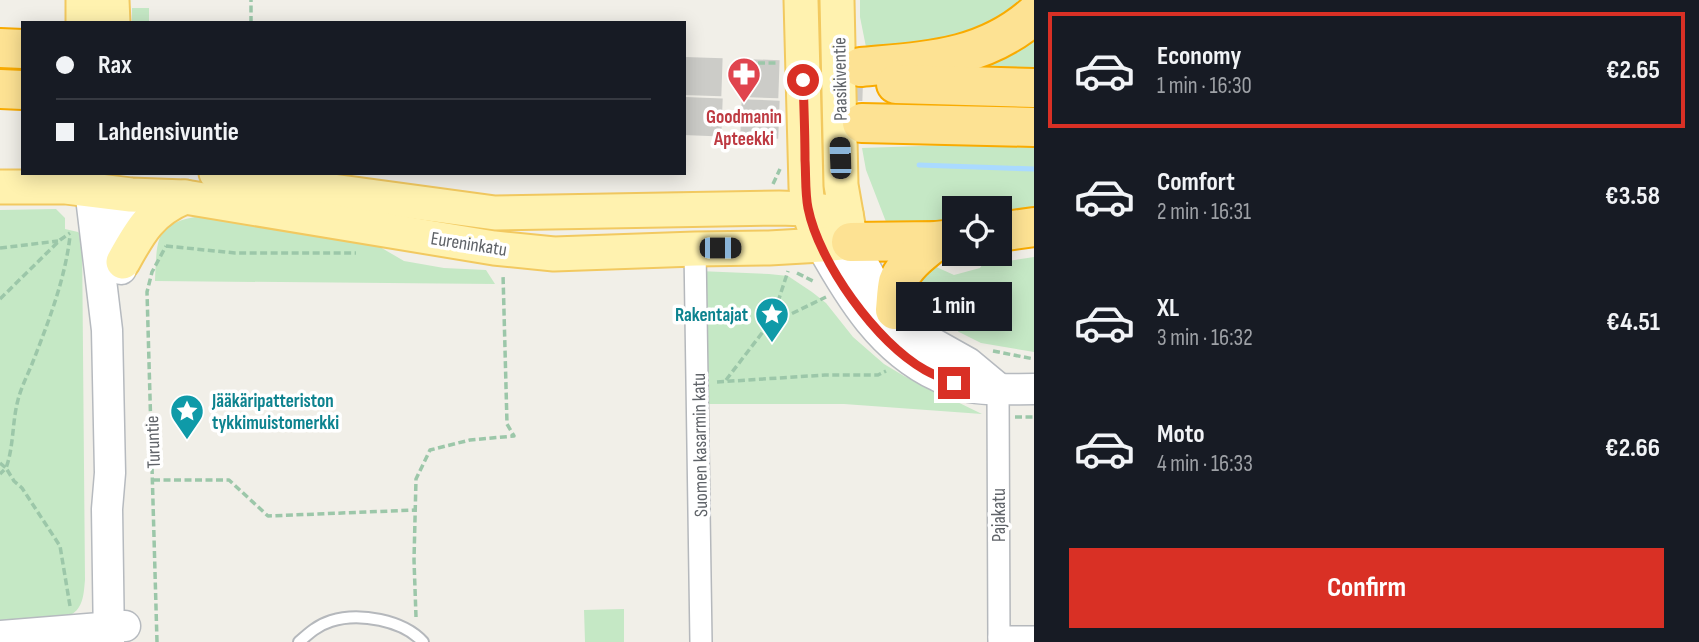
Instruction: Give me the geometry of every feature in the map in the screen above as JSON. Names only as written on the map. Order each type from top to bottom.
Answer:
[{"type":"highway","points":[[1034,15],[999,39],[971,52],[862,75],[1034,88]]},
{"type":"highway","points":[[0,48],[21,49]]},
{"type":"highway","points":[[0,89],[21,90]]},
{"type":"highway","points":[[862,123],[1034,127]]},
{"type":"highway","points":[[1012,230],[1034,227]]},
{"type":"highway","points":[[839,234],[882,243],[942,240]]},
{"type":"highway","points":[[895,310],[901,276],[915,258],[942,242]]},
{"type":"main road","name":"Paasikiventie","points":[[801,0],[808,209]]},
{"type":"main road","name":"Paasikiventie","points":[[837,0],[841,185],[839,234]]},
{"type":"main road","points":[[86,21],[108,6]]},
{"type":"main road","name":"Eureninkatu","points":[[229,175],[495,213],[808,209],[839,234]]},
{"type":"main road","name":"Eureninkatu","points":[[0,187],[66,187],[106,181],[185,197],[494,247],[554,254],[769,248],[839,234]]},
{"type":"main road","points":[[106,181],[122,222],[123,262],[107,330]]},
{"type":"main road","points":[[0,636],[71,630],[117,635],[117,504],[110,473],[106,181]]},
{"type":"main road","points":[[123,262],[146,222],[171,202],[185,197]]},
{"type":"main road","points":[[839,234],[909,326],[927,340],[968,363],[998,388]]},
{"type":"main road","points":[[839,234],[844,287],[880,333],[923,369],[964,386],[1034,389]]},
{"type":"street","name":"Suomen kasarmin katu","points":[[695,249],[701,642]]},
{"type":"street","name":"Pajakatu","points":[[998,388],[999,639]]},
{"type":"street","points":[[999,639],[1034,637]]},
{"type":"lane","points":[[299,642],[313,629],[344,617],[385,620],[420,638]]},
{"type":"path","points":[[251,0],[251,21]]},
{"type":"path","points":[[758,63],[781,63]]},
{"type":"path","points":[[0,474],[6,468],[10,456],[18,398],[48,321],[67,256],[72,226]]},
{"type":"path","points":[[0,299],[70,233]]},
{"type":"path","points":[[0,248],[60,240]]},
{"type":"path","name":"Turuntie","points":[[158,642],[147,292],[152,272],[166,246]]},
{"type":"path","points":[[726,380],[772,320],[788,271]]},
{"type":"path","points":[[420,638],[414,560],[416,479],[430,450],[470,440],[514,436],[507,424],[503,275]]},
{"type":"path","points":[[772,320],[807,307],[831,294]]},
{"type":"path","points":[[987,350],[1034,359]]},
{"type":"path","points":[[698,384],[726,380],[878,375],[892,365]]},
{"type":"path","points":[[0,463],[22,488],[60,546],[71,630]]},
{"type":"path","points":[[153,480],[229,480],[268,516],[415,510]]},
{"type":"green space","points":[[860,0],[1034,0],[1000,30],[890,55],[866,47],[860,17]]},
{"type":"green space","points":[[132,8],[149,8],[149,21],[132,21]]},
{"type":"green space","points":[[1034,30],[1034,70],[955,69]]},
{"type":"green space","points":[[1034,145],[1034,218],[1012,221],[1012,196],[942,196],[942,229],[888,227],[866,170],[862,148]]},
{"type":"green space","points":[[56,209],[65,218],[65,229],[78,232],[82,236],[84,590],[79,607],[65,617],[43,622],[0,623],[0,210]]},
{"type":"green space","points":[[206,215],[380,247],[404,261],[444,268],[486,270],[495,284],[155,281],[157,252],[162,233],[177,222]]},
{"type":"green space","points":[[1034,257],[1034,352],[981,343],[959,332],[925,305],[922,280],[915,274],[932,265],[954,275],[981,266],[1012,266],[1012,260]]},
{"type":"green space","points":[[699,271],[788,276],[826,303],[853,337],[884,364],[982,414],[844,404],[705,404]]},
{"type":"green space","points":[[624,609],[624,642],[585,642],[584,610]]},
{"type":"waterway","points":[[919,165],[1034,169]]},
{"type":"tunnel","points":[[686,76],[863,82]]},
{"type":"tunnel","points":[[686,116],[840,122]]},
{"type":"place","name":"Goodmanin Apteekki","points":[[744,104]]},
{"type":"place","name":"Rakentajat","points":[[772,344]]},
{"type":"place","name":"Jääkäripatteriston tykkimuistomerkki","points":[[187,441]]},
{"type":"route","points":[[803,80],[808,209],[821,246],[844,287],[880,333],[923,369],[954,383]]}]
